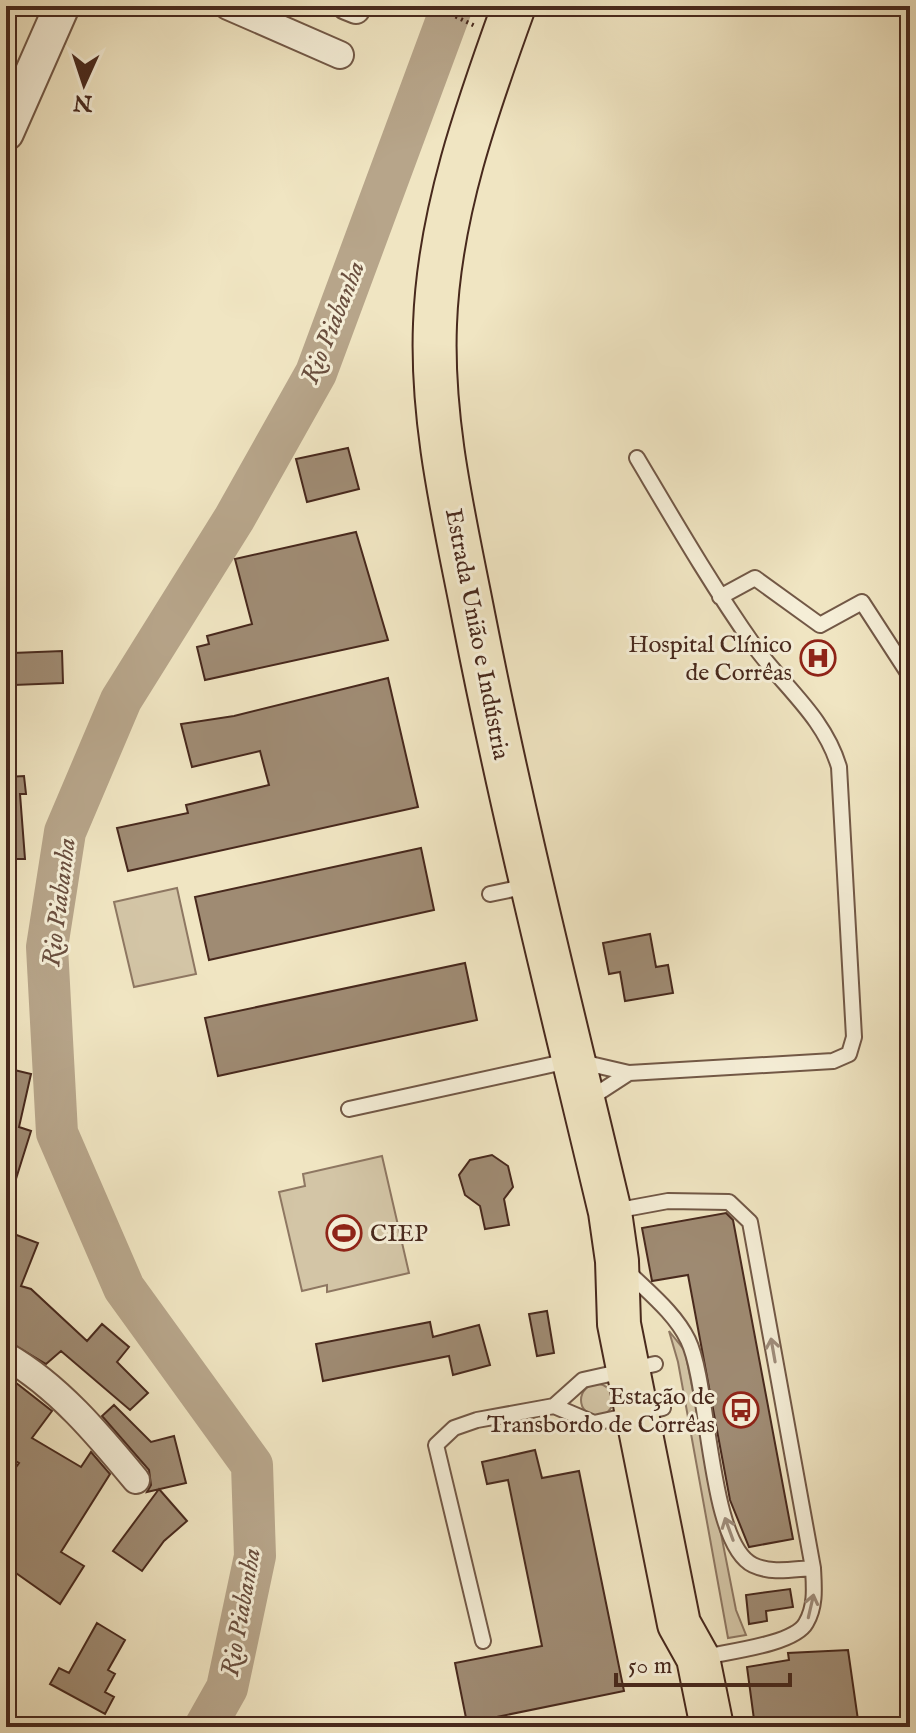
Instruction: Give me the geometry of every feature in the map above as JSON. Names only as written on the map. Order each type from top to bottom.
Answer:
[{"type":"main road","name":"Estrada União e Indústria","points":[[501,19],[486,84],[455,187],[435,321],[434,389],[439,442],[499,747],[610,1212],[617,1261],[619,1324],[641,1366],[706,1620],[684,1650]]},
{"type":"main road","name":"Estrada União e Indústria","points":[[650,1410],[650,1480],[700,1725]]},
{"type":"street","points":[[6,133],[62,6]]},
{"type":"street","points":[[228,6],[340,55]]},
{"type":"street","points":[[6,1356],[32,1371],[64,1399],[136,1480]]},
{"type":"lane","points":[[349,1109],[573,1060],[629,1073],[833,1061],[849,1054],[854,1037],[839,767],[831,740],[808,708],[762,656],[720,597],[637,458]]},
{"type":"lane","points":[[720,597],[755,578],[820,625],[862,602],[910,676]]},
{"type":"lane","points":[[490,894],[533,885]]},
{"type":"lane","points":[[584,1102],[629,1073]]},
{"type":"lane","points":[[610,1212],[668,1201],[729,1202],[750,1222],[813,1568],[814,1603],[805,1626],[779,1641],[684,1650]]},
{"type":"lane","points":[[617,1261],[668,1312],[689,1341],[723,1512],[739,1553],[752,1565],[774,1571],[813,1568]]},
{"type":"lane","points":[[483,1641],[436,1445],[454,1428],[477,1420],[554,1406],[583,1380],[641,1366]]},
{"type":"lane","points":[[554,1406],[594,1423],[650,1410]]},
{"type":"lane","points":[[650,1480],[652,1569]]},
{"type":"path","points":[[434,6],[501,19]]},
{"type":"shaded area","points":[[177,888],[196,974],[134,987],[114,902]]},
{"type":"shaded area","name":"CIEP","points":[[382,1156],[409,1273],[327,1292],[327,1285],[302,1291],[279,1192],[305,1186],[303,1174]]},
{"type":"shaded area","points":[[669,1331],[685,1351],[736,1610],[746,1635],[728,1638],[678,1362]]},
{"type":"shaded area","points":[[597,1384],[608,1389],[613,1400],[608,1411],[597,1416],[586,1411],[581,1400],[586,1389]]},
{"type":"building","points":[[348,448],[359,489],[307,502],[296,459]]},
{"type":"building","points":[[356,532],[388,640],[205,680],[197,647],[209,644],[207,636],[252,624],[235,559]]},
{"type":"building","points":[[62,651],[63,683],[14,685],[13,653]]},
{"type":"building","points":[[388,678],[418,807],[128,871],[117,828],[188,813],[186,805],[269,785],[260,751],[192,767],[181,724],[234,716]]},
{"type":"building","points":[[24,776],[26,794],[20,794],[25,859],[6,859],[7,777]]},
{"type":"building","points":[[421,848],[434,910],[209,960],[195,897]]},
{"type":"building","points":[[650,934],[656,967],[668,965],[673,993],[625,1001],[620,972],[609,974],[603,943]]},
{"type":"building","points":[[465,963],[477,1020],[218,1076],[205,1018]]},
{"type":"building","points":[[6,1068],[31,1074],[19,1127],[31,1131],[10,1198],[6,1197]]},
{"type":"building","points":[[492,1155],[508,1166],[513,1187],[504,1199],[509,1225],[485,1229],[480,1206],[465,1195],[459,1175],[470,1160]]},
{"type":"building","name":"Estação de Transbordo de Corrêas","points":[[726,1213],[733,1220],[793,1539],[749,1547],[730,1500],[688,1275],[652,1281],[642,1228]]},
{"type":"building","points":[[6,1231],[38,1243],[21,1286],[31,1289],[87,1341],[102,1324],[129,1347],[117,1362],[148,1393],[130,1410],[61,1351],[46,1364],[6,1340]]},
{"type":"building","points":[[547,1311],[554,1353],[537,1356],[529,1314]]},
{"type":"building","points":[[430,1322],[433,1337],[479,1325],[490,1365],[453,1375],[449,1356],[323,1381],[316,1344]]},
{"type":"building","points":[[6,1375],[52,1411],[32,1438],[81,1467],[91,1452],[110,1474],[61,1552],[84,1566],[60,1604],[6,1566],[6,1481],[19,1463],[6,1455]]},
{"type":"building","points":[[114,1405],[151,1442],[174,1436],[186,1483],[147,1492],[151,1485],[149,1470],[102,1416]]},
{"type":"building","points":[[535,1450],[542,1478],[579,1471],[624,1691],[467,1723],[455,1663],[542,1646],[508,1480],[487,1484],[482,1462]]},
{"type":"building","points":[[159,1489],[187,1521],[164,1541],[142,1571],[113,1551]]},
{"type":"building","points":[[790,1589],[793,1607],[766,1611],[767,1621],[749,1624],[746,1595]]},
{"type":"building","points":[[97,1623],[125,1640],[108,1670],[115,1674],[105,1692],[114,1697],[105,1714],[50,1684],[59,1668],[69,1673]]},
{"type":"building","points":[[848,1650],[859,1727],[755,1727],[747,1667],[789,1660],[788,1653]]},
{"type":"waterway","name":"Rio Piabanha","points":[[205,1727],[227,1688],[255,1556],[252,1465],[124,1288],[57,1133],[47,947],[65,832],[121,700],[234,519],[316,373],[452,6]]},
{"type":"place","name":"Hospital Clínico de Corrêas","points":[[818,658]]},
{"type":"place","name":"CIEP","points":[[344,1233]]},
{"type":"place","name":"Estação de Transbordo de Corrêas","points":[[741,1410]]}]
